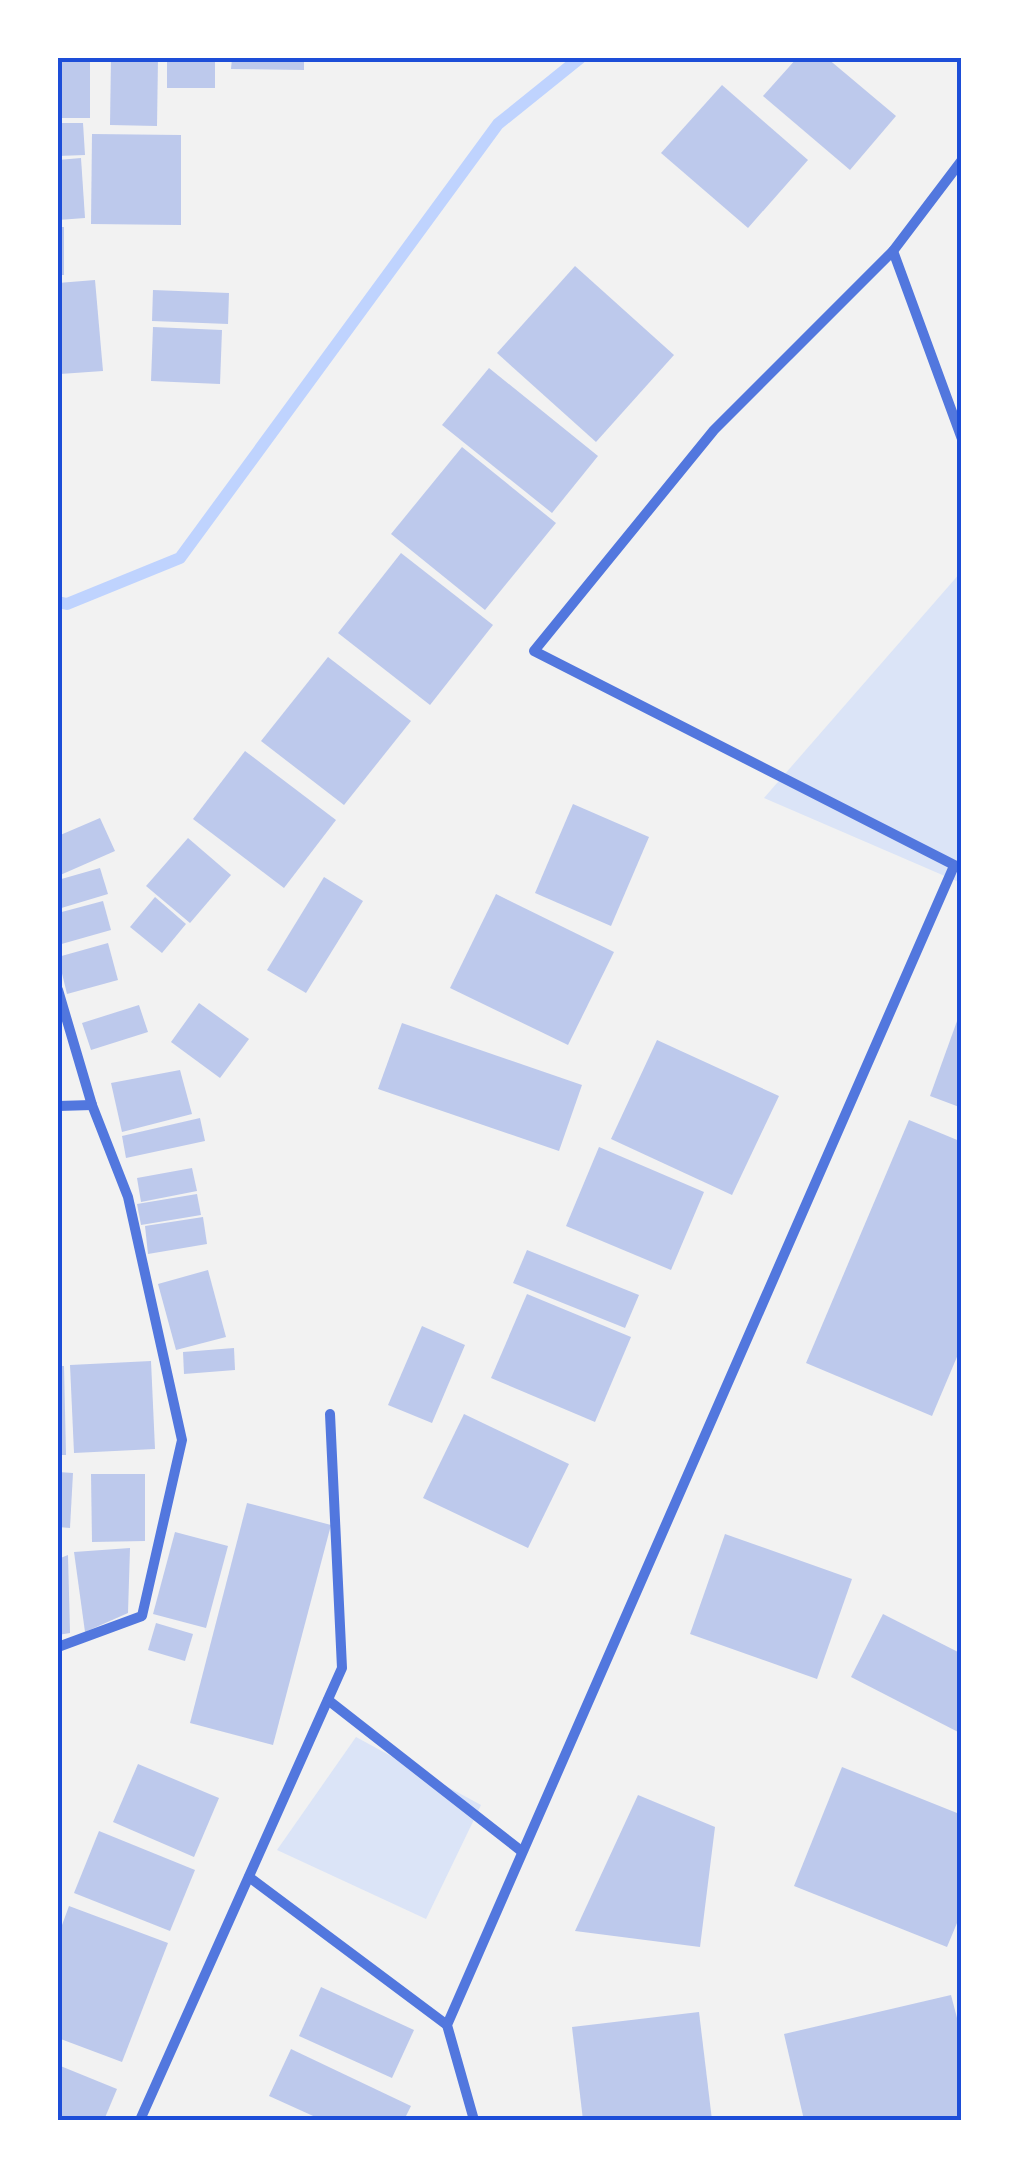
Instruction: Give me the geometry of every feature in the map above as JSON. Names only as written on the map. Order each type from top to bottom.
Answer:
[{"type":"street","points":[[447,2025],[520,1850],[958,867],[534,651],[714,430],[893,250],[962,160]]},
{"type":"street","points":[[893,250],[962,438]]},
{"type":"street","points":[[58,990],[92,1104],[128,1197],[182,1440],[142,1616],[58,1647]]},
{"type":"street","points":[[58,1106],[92,1104]]},
{"type":"street","points":[[140,2120],[342,1668],[330,1414]]},
{"type":"street","points":[[328,1700],[520,1850]]},
{"type":"street","points":[[248,1877],[447,2025],[474,2120]]},
{"type":"shaded area","points":[[961,572],[961,883],[764,798]]},
{"type":"shaded area","points":[[356,1737],[481,1805],[426,1919],[277,1850]]},
{"type":"building","points":[[58,58],[90,58],[90,118],[58,118]]},
{"type":"building","points":[[111,58],[158,58],[157,126],[110,125]]},
{"type":"building","points":[[167,58],[215,58],[215,88],[167,88]]},
{"type":"building","points":[[232,58],[304,58],[304,70],[231,69]]},
{"type":"building","points":[[797,58],[827,58],[896,116],[850,170],[763,96]]},
{"type":"building","points":[[722,85],[808,160],[748,228],[661,153]]},
{"type":"building","points":[[58,123],[83,123],[85,155],[58,156]]},
{"type":"building","points":[[92,134],[181,135],[181,225],[91,224]]},
{"type":"building","points":[[81,158],[85,218],[58,220],[58,160]]},
{"type":"building","points":[[58,227],[64,227],[64,275],[58,275]]},
{"type":"building","points":[[575,266],[674,355],[596,442],[497,353]]},
{"type":"building","points":[[95,280],[103,371],[60,374],[58,283]]},
{"type":"building","points":[[153,290],[229,293],[228,324],[152,321]]},
{"type":"building","points":[[153,327],[222,330],[220,384],[151,381]]},
{"type":"building","points":[[489,368],[598,456],[552,513],[442,425]]},
{"type":"building","points":[[462,447],[556,523],[485,610],[391,534]]},
{"type":"building","points":[[401,553],[493,625],[430,705],[338,633]]},
{"type":"building","points":[[328,657],[411,721],[344,805],[261,741]]},
{"type":"building","points":[[245,751],[336,820],[284,888],[193,819]]},
{"type":"building","points":[[573,804],[649,837],[611,926],[535,893]]},
{"type":"building","points":[[100,818],[115,851],[58,876],[58,836]]},
{"type":"building","points":[[188,838],[231,875],[190,923],[146,886]]},
{"type":"building","points":[[100,868],[108,894],[58,909],[58,880]]},
{"type":"building","points":[[324,877],[363,901],[306,993],[267,970]]},
{"type":"building","points":[[496,894],[614,952],[568,1045],[450,988]]},
{"type":"building","points":[[155,897],[186,924],[162,953],[130,927]]},
{"type":"building","points":[[103,901],[111,930],[58,945],[58,913]]},
{"type":"building","points":[[108,943],[118,980],[67,994],[58,957]]},
{"type":"building","points":[[199,1003],[249,1039],[220,1078],[171,1042]]},
{"type":"building","points":[[139,1005],[148,1032],[91,1050],[82,1023]]},
{"type":"building","points":[[962,1010],[962,1108],[930,1096]]},
{"type":"building","points":[[402,1023],[582,1085],[559,1151],[378,1089]]},
{"type":"building","points":[[657,1040],[779,1096],[732,1195],[611,1139]]},
{"type":"building","points":[[180,1070],[192,1114],[122,1132],[111,1083]]},
{"type":"building","points":[[200,1118],[205,1141],[126,1158],[122,1136]]},
{"type":"building","points":[[909,1120],[962,1142],[962,1345],[932,1416],[806,1363]]},
{"type":"building","points":[[599,1147],[704,1192],[671,1270],[566,1226]]},
{"type":"building","points":[[192,1168],[197,1191],[141,1202],[137,1178]]},
{"type":"building","points":[[197,1194],[201,1215],[141,1225],[137,1204]]},
{"type":"building","points":[[203,1217],[207,1244],[148,1254],[145,1226]]},
{"type":"building","points":[[527,1250],[639,1295],[625,1328],[513,1283]]},
{"type":"building","points":[[208,1270],[226,1337],[176,1350],[158,1284]]},
{"type":"building","points":[[527,1294],[631,1337],[595,1422],[491,1378]]},
{"type":"building","points":[[422,1326],[465,1345],[432,1423],[388,1405]]},
{"type":"building","points":[[234,1348],[235,1370],[184,1374],[183,1352]]},
{"type":"building","points":[[151,1361],[155,1449],[74,1453],[70,1365]]},
{"type":"building","points":[[58,1366],[64,1366],[66,1455],[58,1455]]},
{"type":"building","points":[[464,1414],[569,1464],[528,1548],[423,1498]]},
{"type":"building","points":[[58,1472],[73,1473],[70,1528],[58,1527]]},
{"type":"building","points":[[91,1474],[145,1474],[145,1541],[92,1542]]},
{"type":"building","points":[[247,1503],[331,1525],[273,1745],[190,1723]]},
{"type":"building","points":[[175,1532],[228,1546],[206,1628],[153,1614]]},
{"type":"building","points":[[725,1534],[852,1579],[817,1679],[690,1634]]},
{"type":"building","points":[[130,1548],[128,1613],[85,1632],[74,1552]]},
{"type":"building","points":[[68,1555],[70,1633],[58,1635],[58,1559]]},
{"type":"building","points":[[883,1614],[962,1654],[962,1734],[851,1677]]},
{"type":"building","points":[[156,1623],[193,1634],[185,1661],[148,1650]]},
{"type":"building","points":[[138,1764],[219,1798],[194,1857],[113,1822]]},
{"type":"building","points":[[842,1767],[962,1815],[962,1911],[947,1947],[794,1886]]},
{"type":"building","points":[[638,1795],[715,1827],[700,1947],[575,1931]]},
{"type":"building","points":[[99,1831],[195,1870],[170,1931],[74,1893]]},
{"type":"building","points":[[69,1906],[168,1943],[122,2062],[58,2038],[58,1936]]},
{"type":"building","points":[[321,1987],[414,2030],[392,2078],[299,2036]]},
{"type":"building","points":[[951,1995],[962,2037],[962,2117],[804,2120],[784,2034]]},
{"type":"building","points":[[699,2012],[712,2120],[583,2120],[572,2027]]},
{"type":"building","points":[[291,2049],[411,2106],[404,2120],[322,2120],[269,2096]]},
{"type":"building","points":[[58,2065],[117,2089],[104,2120],[58,2120]]},
{"type":"waterway","points":[[58,602],[67,604],[180,558],[498,124],[580,58]]}]
